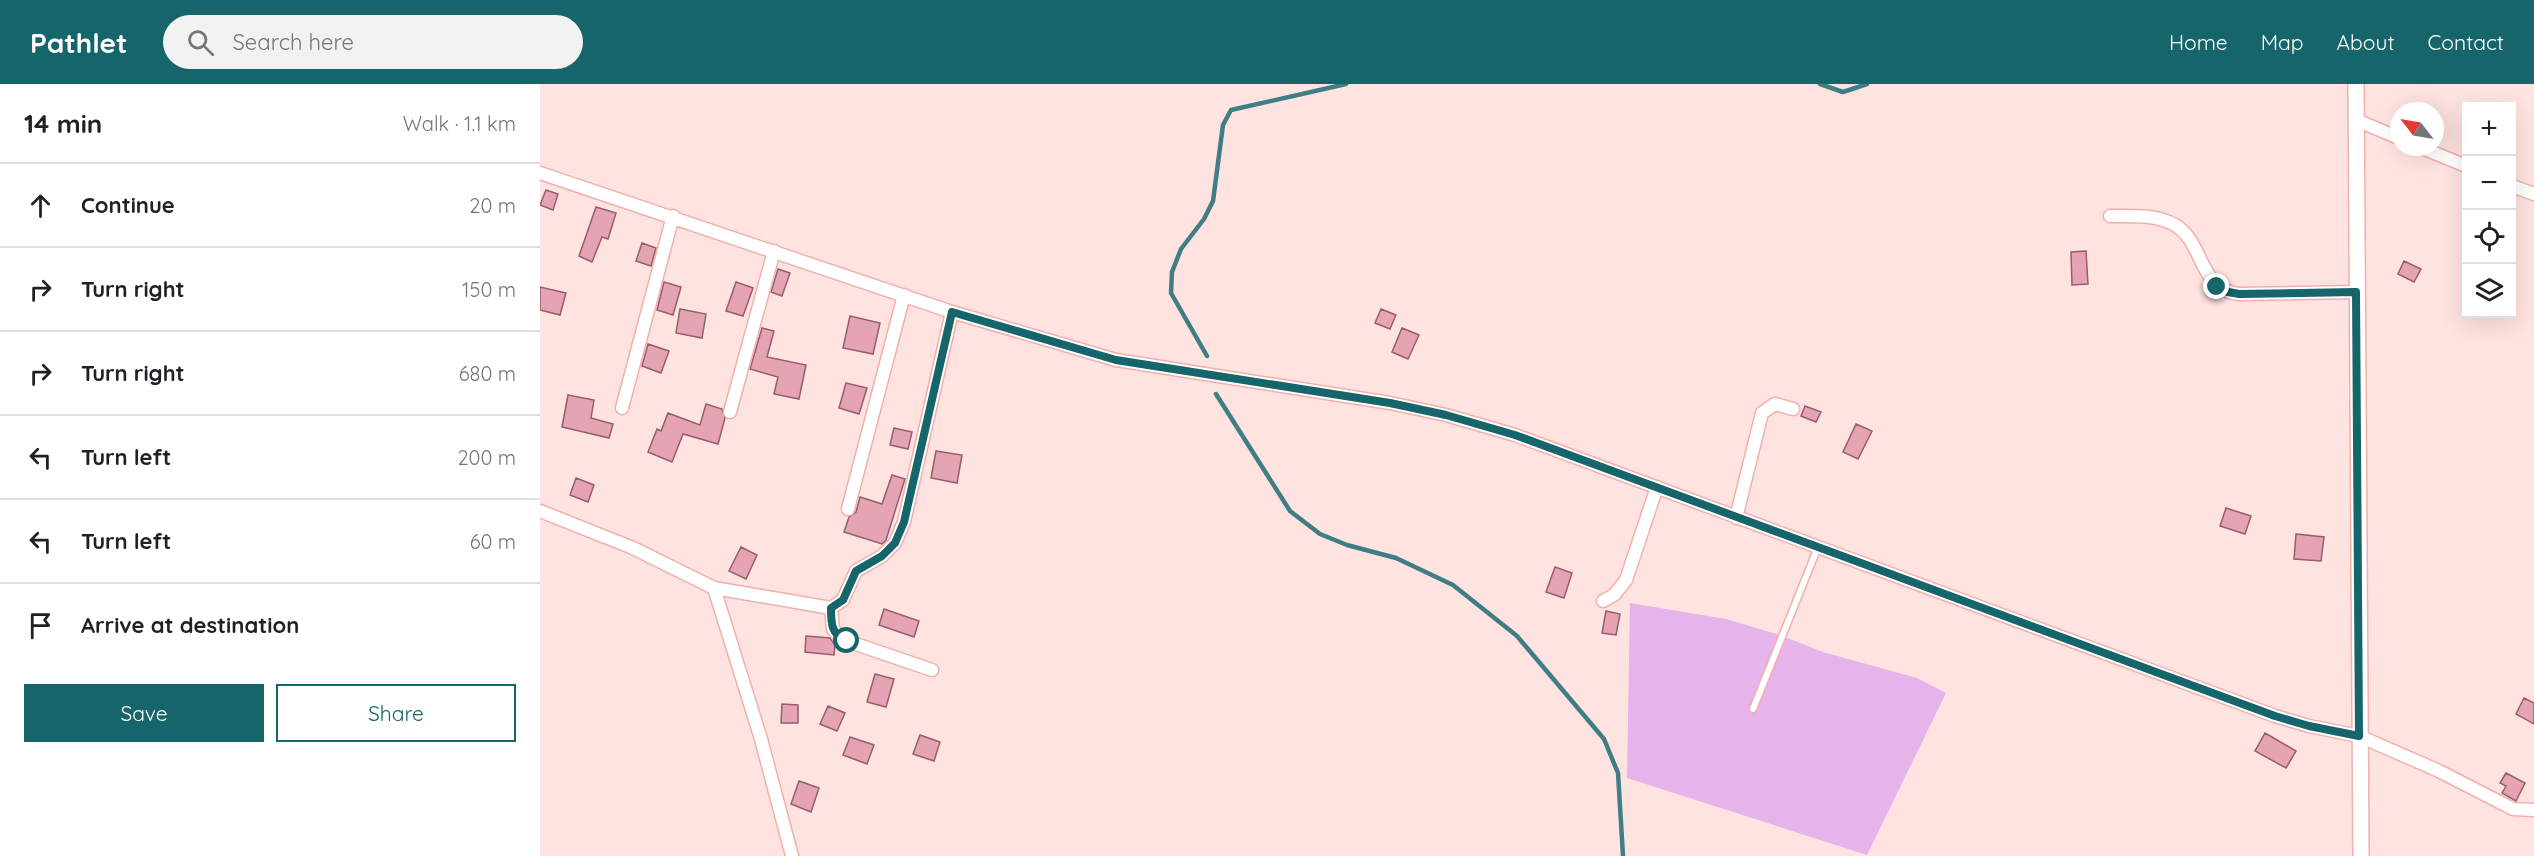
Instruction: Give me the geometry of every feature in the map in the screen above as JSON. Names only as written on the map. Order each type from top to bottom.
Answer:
[{"type":"street","points":[[2356,84],[2361,856]]},
{"type":"street","points":[[2356,120],[2390,134]]},
{"type":"street","points":[[2442,156],[2462,164]]},
{"type":"street","points":[[540,173],[952,312],[1116,360],[1379,401],[1446,415],[1515,435],[2275,716],[2309,726],[2359,736],[2439,771],[2512,809],[2534,810]]},
{"type":"street","points":[[2516,188],[2534,194]]},
{"type":"street","points":[[622,408],[673,216]]},
{"type":"street","points":[[2110,216],[2148,217],[2174,224],[2191,241],[2214,284],[2223,291],[2239,294],[2356,292]]},
{"type":"street","points":[[730,412],[774,251]]},
{"type":"street","points":[[848,509],[904,295]]},
{"type":"street","points":[[540,511],[633,548],[714,588],[831,608],[843,600],[856,571],[882,556],[899,534],[904,522],[952,312]]},
{"type":"street","points":[[1736,518],[1759,419],[1766,408],[1775,404],[1793,408]]},
{"type":"street","points":[[1603,601],[1614,595],[1626,580],[1657,487]]},
{"type":"street","points":[[714,588],[761,739],[792,856]]},
{"type":"street","points":[[831,608],[833,629],[841,639],[932,670]]},
{"type":"lane","points":[[1753,709],[1818,547]]},
{"type":"shaded area","points":[[1630,603],[1726,619],[1780,635],[1823,652],[1917,678],[1946,693],[1867,855],[1627,778]]},
{"type":"building","points":[[546,190],[558,194],[553,210],[540,205]]},
{"type":"building","points":[[596,207],[616,213],[608,239],[602,237],[592,262],[579,256]]},
{"type":"building","points":[[642,243],[656,248],[651,266],[636,261]]},
{"type":"building","points":[[2086,251],[2088,284],[2072,285],[2071,252]]},
{"type":"building","points":[[2404,261],[2421,269],[2414,282],[2398,274]]},
{"type":"building","points":[[778,269],[790,273],[782,296],[771,292]]},
{"type":"building","points":[[664,282],[681,287],[673,315],[657,310]]},
{"type":"building","points":[[736,282],[753,288],[743,316],[726,311]]},
{"type":"building","points":[[540,287],[566,293],[560,315],[540,310]]},
{"type":"building","points":[[680,309],[706,314],[702,338],[676,333]]},
{"type":"building","points":[[1381,309],[1396,315],[1390,329],[1375,323]]},
{"type":"building","points":[[850,316],[880,323],[873,354],[843,348]]},
{"type":"building","points":[[762,328],[774,331],[767,357],[806,365],[799,399],[774,394],[778,377],[750,369]]},
{"type":"building","points":[[1402,328],[1419,335],[1408,359],[1392,352]]},
{"type":"building","points":[[648,344],[669,351],[661,373],[642,366]]},
{"type":"building","points":[[846,383],[867,388],[859,414],[839,408]]},
{"type":"building","points":[[568,395],[594,400],[591,418],[613,424],[609,438],[562,427]]},
{"type":"building","points":[[706,404],[722,409],[725,418],[718,444],[683,434],[672,462],[648,452],[657,429],[661,431],[668,413],[700,425]]},
{"type":"building","points":[[1805,406],[1821,412],[1816,422],[1801,416]]},
{"type":"building","points":[[1856,424],[1872,431],[1858,459],[1843,452]]},
{"type":"building","points":[[894,428],[912,432],[908,449],[890,445]]},
{"type":"building","points":[[936,451],[962,455],[957,483],[931,478]]},
{"type":"building","points":[[892,475],[905,479],[886,540],[882,544],[844,532],[849,517],[856,512],[860,497],[882,504]]},
{"type":"building","points":[[576,478],[594,485],[588,502],[570,495]]},
{"type":"building","points":[[2226,508],[2251,516],[2245,534],[2220,526]]},
{"type":"building","points":[[2296,534],[2324,537],[2321,561],[2294,559]]},
{"type":"building","points":[[741,547],[757,555],[746,579],[729,571]]},
{"type":"building","points":[[1555,567],[1572,573],[1564,598],[1546,592]]},
{"type":"building","points":[[884,609],[919,621],[914,637],[879,625]]},
{"type":"building","points":[[1606,611],[1620,614],[1616,635],[1602,633]]},
{"type":"building","points":[[806,636],[830,638],[835,645],[834,655],[805,652]]},
{"type":"building","points":[[875,674],[894,679],[886,707],[867,702]]},
{"type":"building","points":[[2524,698],[2534,703],[2534,724],[2516,714]]},
{"type":"building","points":[[782,704],[798,705],[798,723],[781,723]]},
{"type":"building","points":[[828,706],[845,713],[837,731],[820,724]]},
{"type":"building","points":[[2265,733],[2296,751],[2286,768],[2255,751]]},
{"type":"building","points":[[920,735],[940,742],[934,761],[913,754]]},
{"type":"building","points":[[850,737],[874,745],[867,764],[843,755]]},
{"type":"building","points":[[2506,773],[2525,783],[2516,801],[2502,793],[2506,786],[2500,783]]},
{"type":"building","points":[[799,781],[819,788],[811,812],[791,804]]},
{"type":"waterway","points":[[1207,356],[1171,293],[1172,272],[1181,249],[1204,219],[1213,201],[1223,125],[1231,110],[1346,84]]},
{"type":"waterway","points":[[1820,84],[1843,92],[1867,84]]},
{"type":"waterway","points":[[1216,394],[1290,511],[1320,534],[1347,545],[1396,558],[1453,585],[1517,636],[1604,739],[1618,773],[1623,856]]},
{"type":"route","points":[[847,641],[841,639],[833,629],[831,608],[843,600],[856,571],[878,559],[895,543],[904,522],[952,312],[1116,360],[1390,403],[1446,415],[1515,435],[2275,716],[2309,726],[2359,736],[2356,292],[2239,294],[2223,291],[2217,287]]}]
